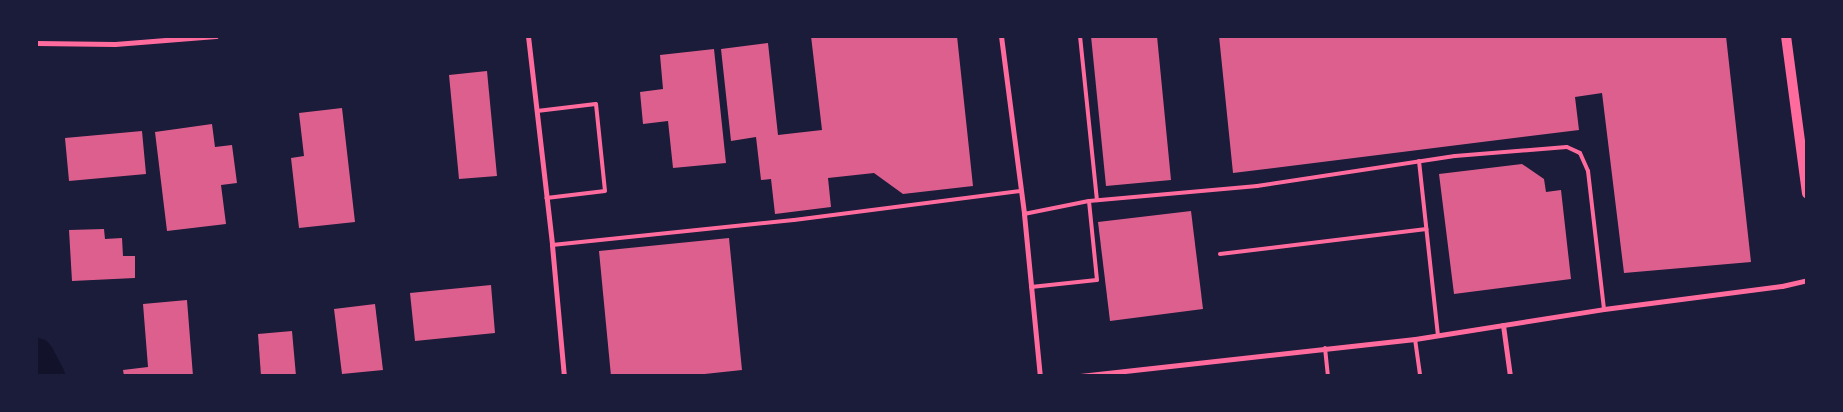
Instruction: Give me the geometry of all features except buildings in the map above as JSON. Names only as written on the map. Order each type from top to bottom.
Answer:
[{"type":"main road","points":[[1786,36],[1806,188]]},
{"type":"street","points":[[36,43],[115,44],[216,36]]},
{"type":"street","points":[[528,36],[552,245],[564,376]]},
{"type":"street","points":[[1001,36],[1024,214],[1040,376]]},
{"type":"street","points":[[1080,376],[1438,336],[1604,309],[1782,286],[1807,280]]},
{"type":"street","points":[[1503,325],[1510,376]]},
{"type":"lane","points":[[1080,36],[1097,200]]},
{"type":"lane","points":[[537,110],[596,104],[605,191],[546,198]]},
{"type":"lane","points":[[1024,214],[1089,201],[1257,186],[1420,161],[1567,146],[1580,153],[1588,171],[1604,309]]},
{"type":"lane","points":[[1420,161],[1438,336]]},
{"type":"lane","points":[[552,245],[794,220],[1021,191]]},
{"type":"lane","points":[[1031,287],[1097,280],[1089,201]]},
{"type":"lane","points":[[1220,254],[1426,229]]},
{"type":"lane","points":[[1415,339],[1420,376]]},
{"type":"lane","points":[[1325,348],[1328,376]]},
{"type":"waterway","points":[[36,355],[47,376]]}]
